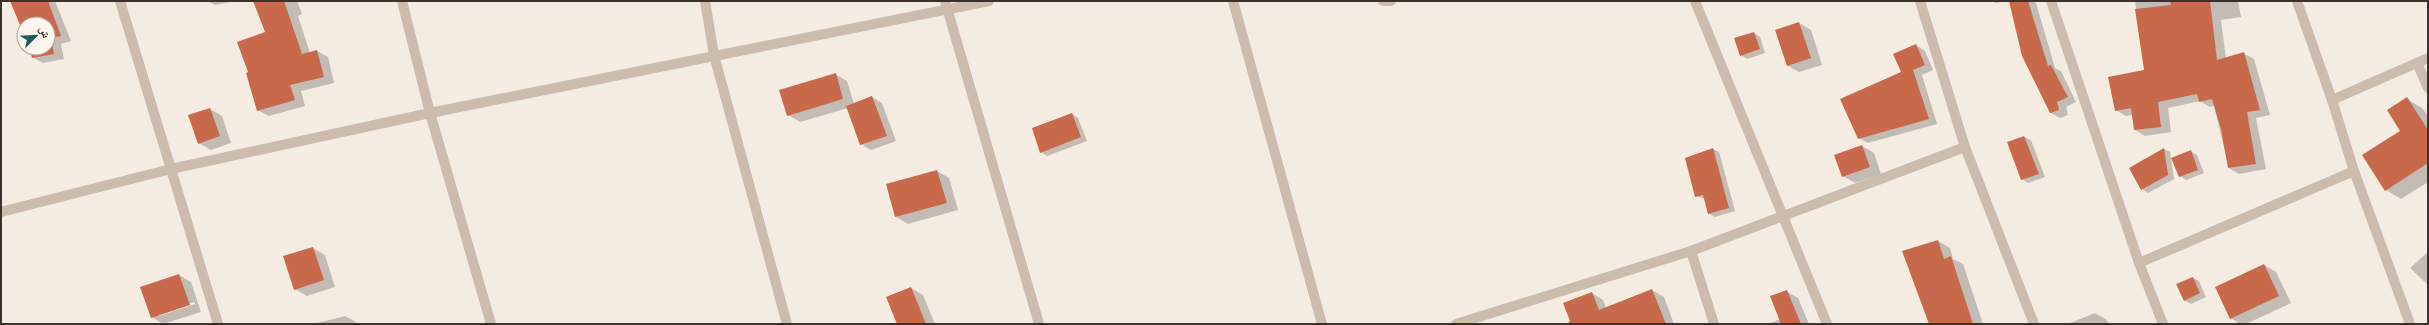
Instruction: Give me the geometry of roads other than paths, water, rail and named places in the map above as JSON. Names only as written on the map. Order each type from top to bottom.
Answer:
[{"type":"street","points":[[120,1],[218,324]]},
{"type":"street","points":[[402,1],[430,113],[491,324]]},
{"type":"street","points":[[705,1],[714,54],[787,324]]},
{"type":"street","points":[[1,212],[171,169],[430,113],[946,5],[989,1]]},
{"type":"street","points":[[1233,1],[1322,324]]},
{"type":"street","points":[[1695,1],[1827,324]]},
{"type":"street","points":[[1920,1],[1965,147],[2034,324]]},
{"type":"street","points":[[2051,1],[2139,263],[2163,324]]},
{"type":"street","points":[[2297,1],[2332,100],[2354,171],[2410,324]]},
{"type":"street","points":[[946,5],[1039,324]]},
{"type":"street","points":[[2332,100],[2428,58]]},
{"type":"street","points":[[2417,63],[2428,88]]},
{"type":"street","points":[[1456,324],[1691,251],[1965,147]]},
{"type":"street","points":[[2139,263],[2354,171]]},
{"type":"street","points":[[1691,251],[1714,324]]}]
